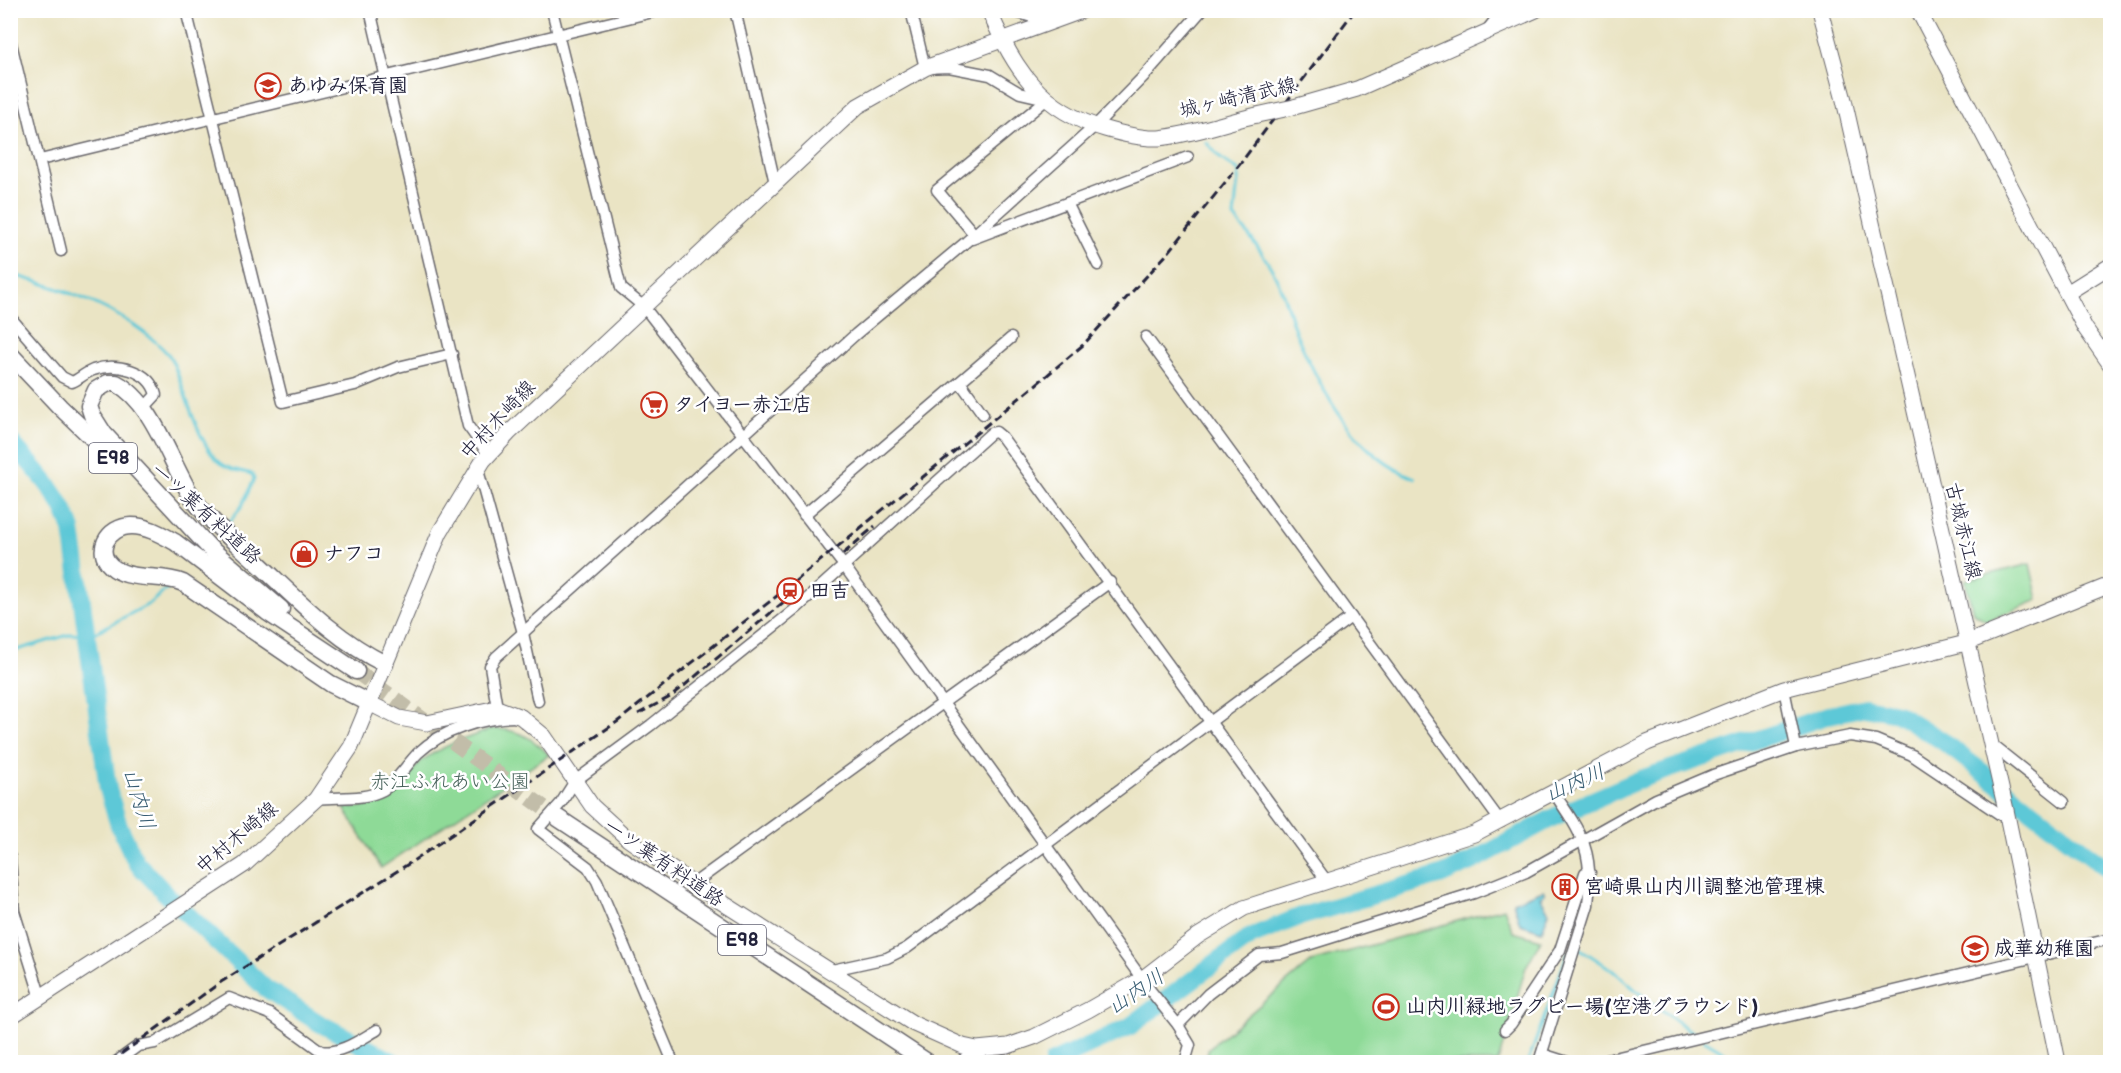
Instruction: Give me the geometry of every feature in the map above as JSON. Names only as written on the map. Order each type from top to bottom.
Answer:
[{"type":"main road","name":"城ヶ崎清武線","points":[[989,10],[1001,41],[1022,74],[1047,99],[1070,116],[1095,126],[1126,135],[1159,138],[1294,107],[1357,89],[1536,10]]},
{"type":"main road","name":"古城赤江線","points":[[1820,10],[1847,112],[2006,815],[2034,958],[2058,1062]]},
{"type":"main road","points":[[1918,10],[2085,328],[2110,364]]},
{"type":"main road","name":"中村木崎線","points":[[10,1017],[157,924],[244,865],[316,799],[351,747],[440,531],[489,455],[510,432],[775,183],[858,106],[925,68],[1082,11]]},
{"type":"main road","points":[[2067,293],[2110,266]]},
{"type":"main road","name":"一ツ葉有料道路","points":[[10,354],[60,407],[219,558],[356,671],[267,612],[175,542],[159,533],[133,526],[113,531],[102,548],[104,555],[114,568],[130,574],[165,576],[183,583],[331,684],[369,703]]},
{"type":"main road","points":[[219,558],[104,434],[89,406],[96,390],[108,383],[116,383],[134,395],[144,408],[184,484],[217,525],[320,620],[350,644],[385,664]]},
{"type":"main road","points":[[369,703],[399,718],[427,723],[496,708],[521,717],[544,736],[592,806],[628,839],[693,884],[914,1024],[963,1046],[977,1049],[1008,1046],[1034,1037],[1146,984],[1222,920],[1268,898],[1451,842],[1501,822],[1557,797],[1647,743],[1784,689],[1966,643],[2110,585]]},
{"type":"main road","name":"一ツ葉有料道路","points":[[558,818],[927,1062]]},
{"type":"street","points":[[186,10],[283,402],[355,385],[398,367],[452,354]]},
{"type":"street","points":[[370,10],[468,426],[489,455]]},
{"type":"street","points":[[552,10],[621,288],[644,307],[845,567],[1146,984],[1176,1021],[1190,1045],[1187,1062]]},
{"type":"street","points":[[40,160],[661,10]]},
{"type":"street","points":[[735,10],[775,183]]},
{"type":"street","points":[[911,10],[925,68],[949,67],[990,75],[1020,93],[1047,99]]},
{"type":"street","points":[[1010,10],[1038,19],[1065,12],[1082,11]]},
{"type":"street","points":[[496,708],[490,666],[496,657],[612,550],[1095,126],[1145,75],[1202,10]]},
{"type":"street","points":[[1485,32],[1503,10]]},
{"type":"street","points":[[10,39],[61,251]]},
{"type":"street","points":[[970,238],[937,190],[1047,99]]},
{"type":"street","points":[[970,238],[1188,157]]},
{"type":"street","points":[[1066,203],[1098,265]]},
{"type":"street","points":[[10,317],[63,377],[72,382],[92,370],[103,368],[132,370],[148,377],[154,384],[156,395],[144,408]]},
{"type":"street","points":[[1146,337],[1501,822]]},
{"type":"street","points":[[804,515],[1011,339]]},
{"type":"street","points":[[960,382],[983,414]]},
{"type":"street","points":[[673,1062],[597,881],[588,867],[538,829],[561,803],[575,781],[651,725],[845,567],[991,433],[996,432],[1110,582],[1326,880]]},
{"type":"street","points":[[478,470],[524,633],[538,701]]},
{"type":"street","points":[[693,884],[1110,582]]},
{"type":"street","points":[[832,970],[887,958],[907,948],[1351,617]]},
{"type":"street","points":[[1784,689],[1796,747]]},
{"type":"street","points":[[316,799],[362,798],[386,789],[418,753],[437,737],[501,718],[521,717]]},
{"type":"street","points":[[1176,1021],[1259,955],[1282,953],[1474,892],[1526,872],[1582,836],[1656,799],[1796,747],[1850,736],[1887,744],[1912,755],[2006,815]]},
{"type":"street","points":[[1990,747],[2064,802]]},
{"type":"street","points":[[1557,797],[1582,836],[1590,873],[1588,905],[1540,1058],[1567,1062]]},
{"type":"street","points":[[10,857],[16,920],[41,998]]},
{"type":"street","points":[[1505,1030],[1560,950],[1585,873],[1590,873]]},
{"type":"street","points":[[1598,1062],[2110,939]]},
{"type":"street","points":[[116,1062],[138,1046],[155,1043],[229,998],[270,1014],[321,1051],[337,1051],[377,1030]]},
{"type":"street","points":[[961,1062],[977,1049]]},
{"type":"green space","points":[[2030,564],[2038,600],[1987,621],[1973,613],[1965,580]]},
{"type":"green space","name":"赤江ふれあい公園","points":[[491,729],[508,730],[523,735],[549,755],[381,868],[344,808],[362,807],[386,799],[399,789],[423,760],[456,742]]},
{"type":"green space","name":"山内川緑地ラグビー場(空港グラウンド)","points":[[1504,908],[1513,932],[1541,940],[1526,967],[1498,1062],[1205,1062],[1209,1048],[1311,962]]},
{"type":"water","points":[[1543,890],[1545,893],[1540,897],[1549,912],[1542,931],[1520,924],[1513,902]]},
{"type":"waterway","points":[[1206,142],[1220,158],[1239,171],[1234,217],[1257,246],[1276,277],[1296,333],[1328,398],[1357,437],[1374,454],[1394,468],[1415,478]]},
{"type":"waterway","points":[[10,274],[74,295],[115,314],[134,325],[168,354],[208,449],[222,464],[252,474],[254,479],[242,506],[227,525]]},
{"type":"waterway","name":"山内川","points":[[10,441],[54,493],[72,530],[108,789],[119,826],[136,862],[166,894],[265,988],[319,1023],[394,1062]]},
{"type":"waterway","points":[[10,652],[72,634],[89,636],[149,604],[171,585]]},
{"type":"waterway","name":"山内川","points":[[1053,1062],[1129,1027],[1250,937],[1299,917],[1442,875],[1473,861],[1554,817],[1641,779],[1829,715],[1865,707],[1897,713],[1941,740],[2110,871]]},
{"type":"waterway","points":[[1576,946],[1614,971],[1646,999],[1696,1035]]},
{"type":"waterway","points":[[1528,1062],[1568,952]]},
{"type":"waterway","points":[[1704,1040],[1741,1062]]},
{"type":"tunnel","points":[[356,671],[558,818]]},
{"type":"railway","points":[[110,1062],[221,982],[410,863],[617,722],[787,588],[1083,345],[1168,253],[1240,164],[1355,10]]},
{"type":"railway","points":[[843,554],[875,526]]},
{"type":"railway","points":[[638,714],[672,696],[792,595]]},
{"type":"place","name":"あゆみ保育園","points":[[268,86]]},
{"type":"place","name":"タイヨー赤江店","points":[[654,405]]},
{"type":"place","name":"ナフコ","points":[[304,554]]},
{"type":"place","name":"田吉","points":[[790,591]]},
{"type":"place","name":"宮崎県山内川調整池管理棟","points":[[1565,887]]},
{"type":"place","name":"成華幼稚園","points":[[1975,949]]},
{"type":"place","name":"山内川緑地ラグビー場(空港グラウンド)","points":[[1386,1007]]}]
